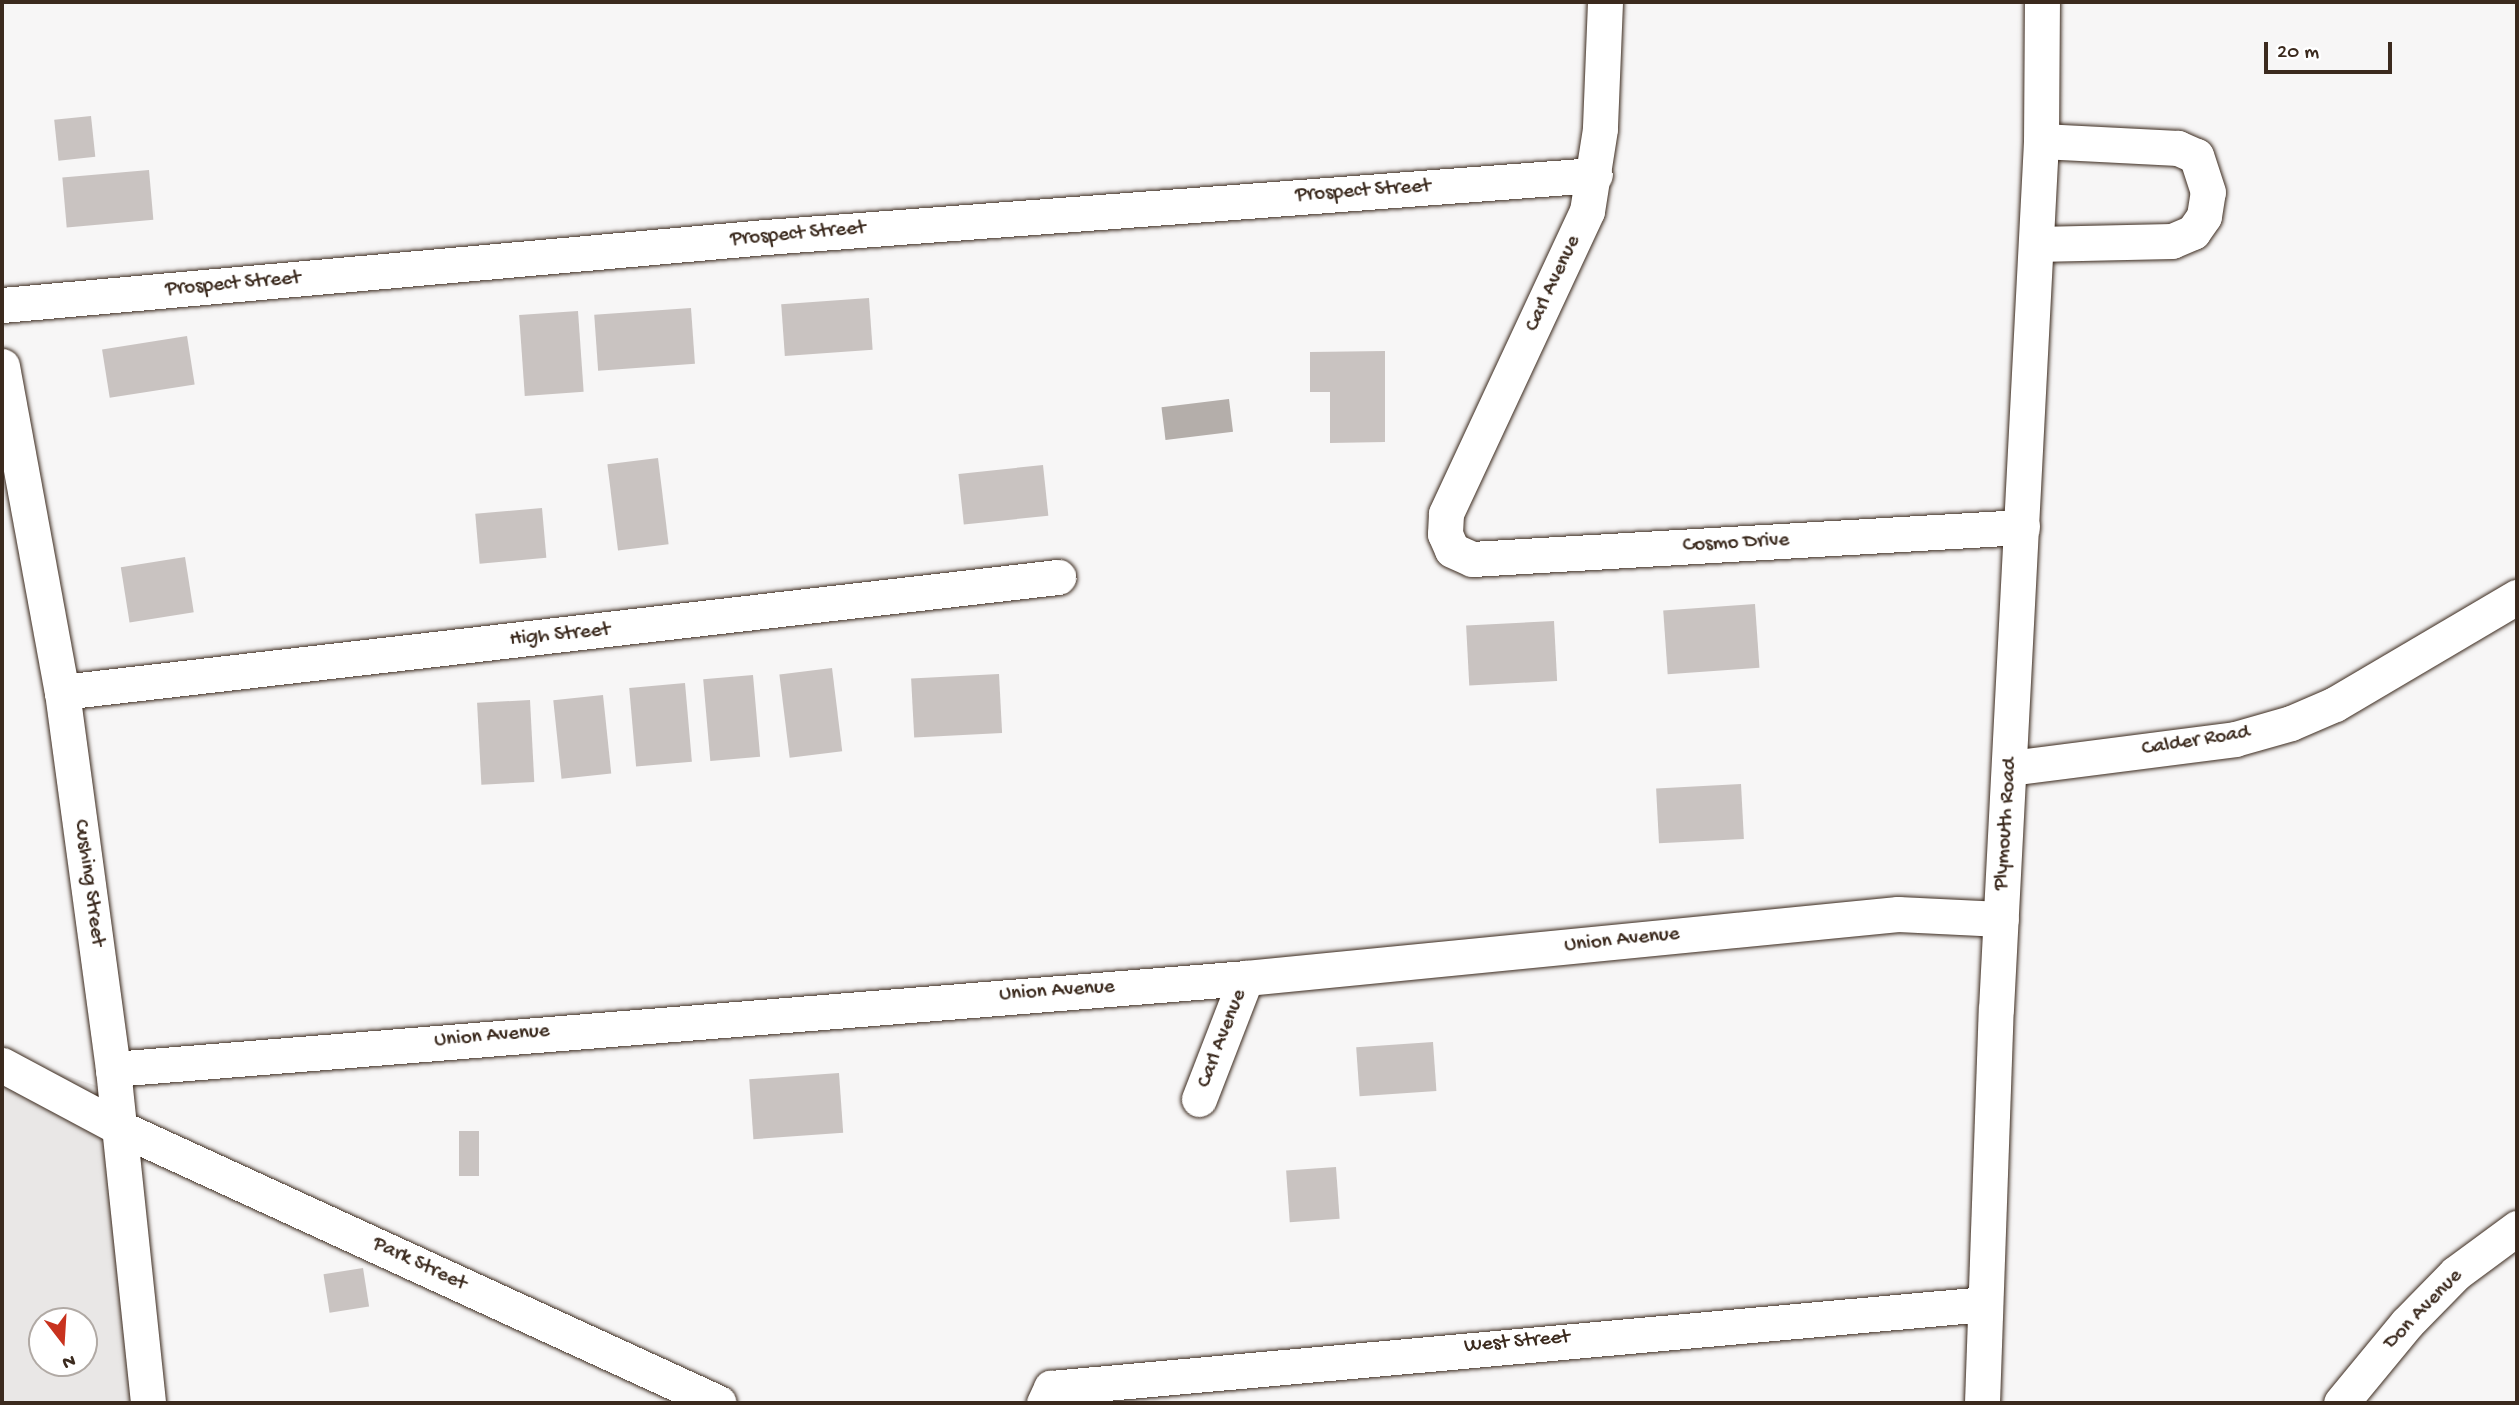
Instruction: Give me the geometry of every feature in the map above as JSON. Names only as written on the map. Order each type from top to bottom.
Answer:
[{"type":"street","name":"Carl Avenue","points":[[1452,550],[1445,534],[1446,514],[1587,211],[1595,175],[1605,2]]},
{"type":"street","name":"Plymouth Road","points":[[1982,1403],[2001,919],[2041,141],[2042,2]]},
{"type":"street","points":[[2036,244],[2172,241],[2193,232],[2204,216],[2208,192],[2196,156],[2178,148],[2041,141]]},
{"type":"street","name":"Prospect Street","points":[[2,305],[766,237],[1595,175]]},
{"type":"street","name":"Cushing Street","points":[[2,366],[62,692],[113,1069],[148,1403]]},
{"type":"street","name":"Cosmo Drive","points":[[1452,550],[1472,559],[2022,527]]},
{"type":"street","name":"High Street","points":[[62,692],[1058,577]]},
{"type":"street","name":"Calder Road","points":[[2010,768],[2235,739],[2291,723],[2335,704],[2517,597]]},
{"type":"street","name":"Union Avenue","points":[[113,1069],[1247,978],[1898,914],[2001,919]]},
{"type":"street","name":"Carl Avenue","points":[[1199,1099],[1247,978]]},
{"type":"street","name":"Park Street","points":[[2,1065],[118,1126],[719,1403]]},
{"type":"street","name":"Don Avenue","points":[[2341,1403],[2407,1323],[2456,1273],[2517,1228]]},
{"type":"street","name":"West Street","points":[[1047,1396],[1984,1304]]},
{"type":"shaded area","points":[[1229,399],[1233,432],[1166,440],[1162,407]]},
{"type":"shaded area","points":[[2,1054],[115,1092],[152,1403],[2,1403]]},
{"type":"building","points":[[91,116],[95,157],[58,161],[54,120]]},
{"type":"building","points":[[149,170],[153,220],[67,227],[62,178]]},
{"type":"building","points":[[869,298],[873,350],[785,356],[781,304]]},
{"type":"building","points":[[691,308],[695,364],[598,371],[594,315]]},
{"type":"building","points":[[578,311],[584,392],[525,396],[519,315]]},
{"type":"building","points":[[187,336],[195,384],[110,398],[102,349]]},
{"type":"building","points":[[1385,351],[1385,442],[1330,443],[1330,392],[1310,392],[1310,352]]},
{"type":"building","points":[[658,458],[669,544],[618,551],[607,464]]},
{"type":"building","points":[[1043,465],[1048,516],[964,525],[958,474]]},
{"type":"building","points":[[542,508],[546,558],[480,564],[475,514]]},
{"type":"building","points":[[185,557],[194,612],[130,622],[121,567]]},
{"type":"building","points":[[1755,604],[1759,668],[1668,674],[1663,610]]},
{"type":"building","points":[[1554,621],[1557,681],[1469,686],[1466,626]]},
{"type":"building","points":[[832,668],[842,751],[790,758],[779,674]]},
{"type":"building","points":[[999,674],[1002,733],[914,738],[911,679]]},
{"type":"building","points":[[753,675],[760,757],[710,761],[703,679]]},
{"type":"building","points":[[685,683],[692,762],[636,767],[629,688]]},
{"type":"building","points":[[603,695],[611,774],[562,779],[553,700]]},
{"type":"building","points":[[530,700],[534,782],[481,785],[477,703]]},
{"type":"building","points":[[1741,784],[1744,839],[1659,843],[1656,788]]},
{"type":"building","points":[[1433,1042],[1436,1091],[1360,1096],[1356,1047]]},
{"type":"building","points":[[839,1073],[843,1133],[753,1139],[749,1079]]},
{"type":"building","points":[[459,1131],[479,1131],[479,1176],[459,1176]]},
{"type":"building","points":[[1336,1167],[1340,1219],[1290,1222],[1286,1170]]},
{"type":"building","points":[[363,1268],[369,1307],[330,1313],[323,1274]]}]
